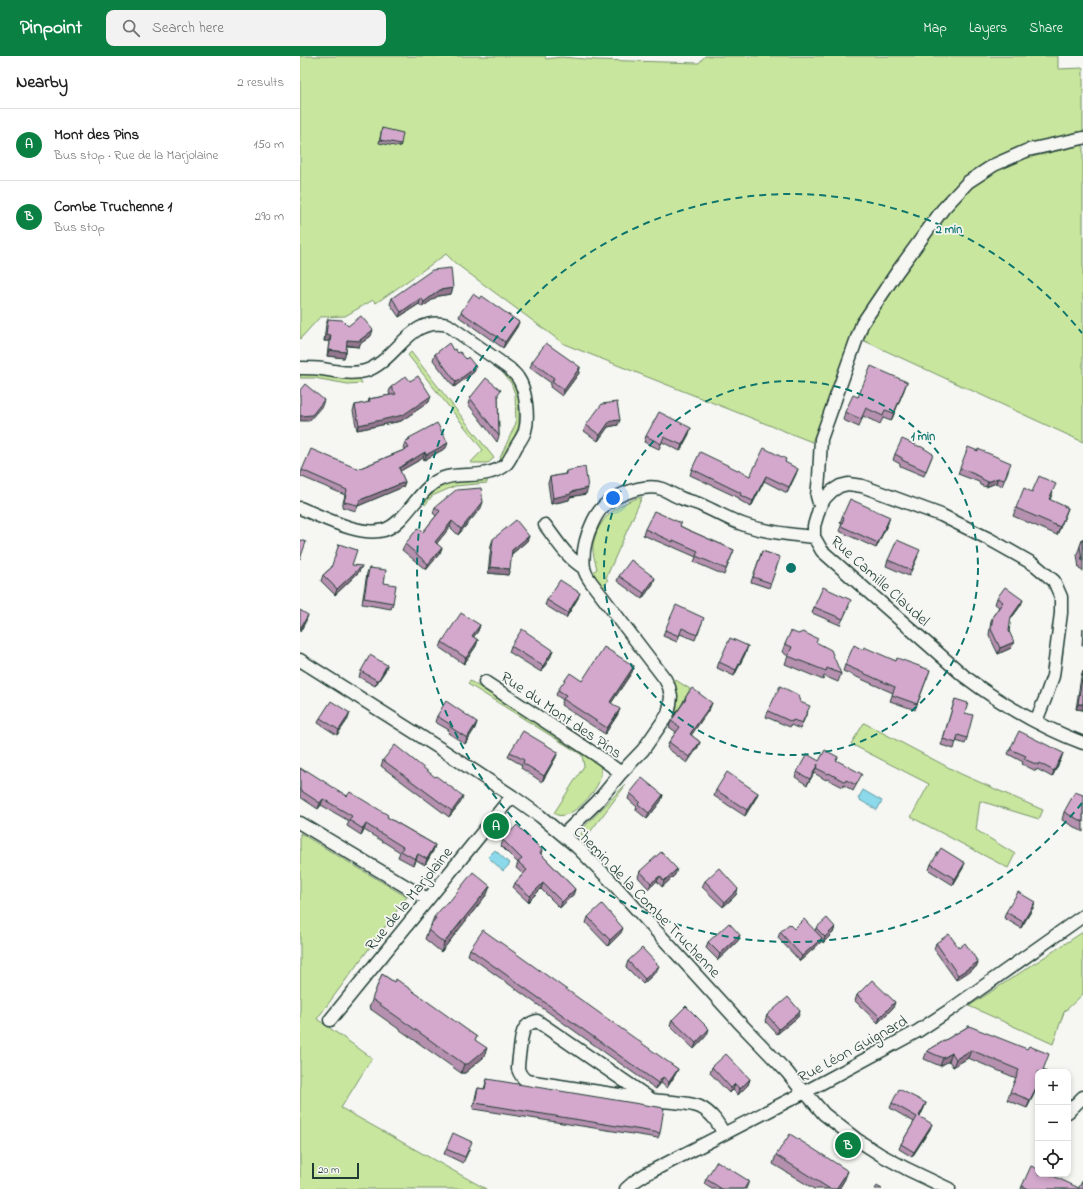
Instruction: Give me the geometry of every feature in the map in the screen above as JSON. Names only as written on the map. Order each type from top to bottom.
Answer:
[{"type":"street","points":[[820,506],[817,496],[821,439],[862,324],[897,272],[943,209],[968,182],[994,165],[1028,150],[1083,138]]},
{"type":"street","points":[[300,368],[350,373],[366,370],[381,363],[416,330],[424,326],[434,324],[448,325],[514,373],[522,388],[527,417],[524,432],[507,464],[490,473],[454,475],[434,482],[400,520],[385,530],[374,531],[354,529],[300,508]]},
{"type":"street","name":"Rue Camille Claudel","points":[[1036,722],[1053,676],[1061,597],[1054,581],[1035,565],[989,539],[941,515],[862,486],[848,484],[840,486],[832,491],[820,506],[814,526],[814,536],[822,551],[964,676],[988,693],[1036,722],[1066,737],[1083,743]]},
{"type":"street","points":[[584,568],[584,551],[588,533],[596,516],[610,500],[629,491],[644,488],[661,489],[680,498],[700,504],[741,524],[755,528],[803,536],[814,536]]},
{"type":"street","name":"Rue du Mont des Pins","points":[[545,525],[567,554],[577,564],[584,568],[591,582],[665,679],[671,696],[668,714],[643,750],[621,773],[597,802],[563,835]]},
{"type":"street","name":"Chemin de la Combe Truchenne","points":[[300,660],[512,796],[563,835],[609,879],[824,1114],[856,1139],[881,1155],[900,1166],[949,1189]]},
{"type":"street","name":"Rue du Mont des Pins","points":[[485,682],[602,758],[621,773]]},
{"type":"street","name":"Rue de la Marjolaine","points":[[330,1020],[512,796]]},
{"type":"street","points":[[300,823],[428,899]]},
{"type":"street","name":"Rue Léon Guignard","points":[[626,1189],[646,1174],[805,1092],[918,1031],[1083,916]]},
{"type":"street","points":[[652,1100],[537,1021],[524,1028],[518,1069],[519,1074],[527,1081],[652,1100],[695,1105],[706,1111],[718,1122],[724,1134]]},
{"type":"street","points":[[1071,1109],[1083,1097]]},
{"type":"green space","points":[[300,56],[545,56],[546,59],[561,57],[597,60],[699,63],[705,56],[1058,56],[1058,69],[1083,68],[1083,131],[1027,145],[995,157],[1010,162],[1083,145],[1083,442],[856,337],[812,442],[564,344],[455,263],[446,254],[376,303],[373,300],[345,316],[320,317],[300,339]]},
{"type":"green space","points":[[411,352],[494,458],[488,463],[470,463],[483,450],[408,355]]},
{"type":"green space","points":[[505,370],[514,381],[519,394],[519,426],[503,460],[500,458],[516,423],[515,394],[511,383],[502,372]]},
{"type":"green space","points":[[305,373],[359,378],[362,383],[348,384],[314,378],[300,378],[300,375]]},
{"type":"green space","points":[[487,478],[487,483],[455,486],[432,496],[425,505],[422,501],[433,490],[455,481]]},
{"type":"green space","points":[[642,497],[606,578],[608,580],[603,589],[593,572],[597,569],[593,544],[599,527],[604,519],[617,508],[625,503]]},
{"type":"green space","points":[[674,679],[690,689],[675,716],[677,696]]},
{"type":"green space","points":[[470,681],[590,754],[601,769],[601,777],[584,803],[576,810],[567,814],[560,816],[554,813],[584,766],[582,755],[468,684]]},
{"type":"green space","points":[[864,723],[961,774],[1043,810],[1039,819],[980,801],[976,830],[1015,854],[1008,868],[911,817],[929,784],[851,744]]},
{"type":"green space","points":[[628,782],[584,840],[581,834],[585,826]]},
{"type":"green space","points":[[300,833],[407,897],[317,1019],[372,1058],[341,1108],[486,1189],[300,1189]]},
{"type":"green space","points":[[1083,932],[1083,994],[1064,1012],[1053,1044],[969,1006]]},
{"type":"water","points":[[863,790],[882,801],[877,810],[858,799]]},
{"type":"water","points":[[495,850],[510,864],[503,871],[488,857]]},
{"type":"building","points":[[382,128],[403,133],[401,144],[380,140]]},
{"type":"building","points":[[451,268],[453,288],[440,290],[424,302],[421,298],[401,312],[392,298],[432,270]]},
{"type":"building","points":[[473,294],[480,299],[482,296],[519,322],[505,342],[461,312]]},
{"type":"building","points":[[361,316],[373,330],[360,340],[361,341],[347,340],[346,352],[329,350],[331,335],[326,335],[328,319],[342,320],[348,326]]},
{"type":"building","points":[[449,343],[453,350],[455,349],[458,353],[460,352],[466,359],[468,357],[476,367],[456,382],[435,354]]},
{"type":"building","points":[[546,343],[580,367],[564,390],[552,382],[554,378],[532,362]]},
{"type":"building","points":[[871,366],[907,382],[894,413],[885,410],[883,416],[866,408],[861,419],[845,412],[853,395],[858,397]]},
{"type":"building","points":[[406,376],[410,381],[418,376],[431,396],[403,415],[359,425],[355,405],[370,402],[369,399],[396,394],[391,387]]},
{"type":"building","points":[[486,378],[501,390],[498,394],[499,436],[470,398]]},
{"type":"building","points":[[305,384],[324,400],[312,415],[300,416],[300,390]]},
{"type":"building","points":[[617,402],[620,420],[610,421],[600,435],[586,425],[602,404]]},
{"type":"building","points":[[659,412],[691,428],[682,445],[664,437],[661,444],[646,436]]},
{"type":"building","points":[[437,423],[448,443],[426,455],[425,452],[399,468],[405,482],[360,500],[358,505],[344,502],[347,490],[302,470],[311,449],[358,469],[409,448],[405,442],[410,439],[409,438]]},
{"type":"building","points":[[902,439],[922,447],[933,454],[926,471],[902,460],[902,458],[895,454]]},
{"type":"building","points":[[968,447],[978,451],[978,449],[1011,463],[1004,480],[998,478],[988,482],[981,477],[960,468]]},
{"type":"building","points":[[764,448],[786,459],[785,462],[798,469],[789,487],[766,476],[753,501],[740,495],[741,493],[692,469],[700,452],[750,476]]},
{"type":"building","points":[[585,467],[588,488],[553,498],[550,477],[566,474],[566,471]]},
{"type":"building","points":[[1039,476],[1056,484],[1049,499],[1068,508],[1060,527],[1016,508],[1024,488],[1032,492]]},
{"type":"building","points":[[481,488],[483,502],[461,529],[452,521],[435,542],[442,548],[428,564],[405,544],[418,528],[423,532],[440,511],[435,507],[456,490]]},
{"type":"building","points":[[850,499],[890,517],[878,543],[841,526],[844,518],[842,517]]},
{"type":"building","points":[[654,511],[681,523],[680,526],[686,529],[734,550],[726,569],[696,556],[698,551],[673,540],[673,542],[645,529]]},
{"type":"building","points":[[516,520],[529,536],[512,550],[510,569],[490,567],[493,539]]},
{"type":"building","points":[[1083,538],[1083,561],[1082,561],[1080,546]]},
{"type":"building","points":[[300,540],[306,542],[300,559]]},
{"type":"building","points":[[897,540],[920,550],[911,570],[888,560]]},
{"type":"building","points":[[339,544],[357,550],[352,565],[362,566],[337,589],[323,575],[331,568]]},
{"type":"building","points":[[762,551],[780,557],[771,583],[753,577]]},
{"type":"building","points":[[631,560],[655,578],[644,593],[619,576]]},
{"type":"building","points":[[369,568],[386,570],[384,583],[396,585],[393,603],[364,598]]},
{"type":"building","points":[[560,580],[580,593],[568,613],[547,600]]},
{"type":"building","points":[[823,587],[851,600],[843,619],[814,607]]},
{"type":"building","points":[[1005,587],[1023,600],[1011,617],[1009,631],[1014,642],[1000,648],[991,629],[993,616],[1003,602],[997,598]]},
{"type":"building","points":[[676,605],[704,618],[697,635],[682,628],[679,636],[665,630]]},
{"type":"building","points":[[300,610],[308,615],[300,629]]},
{"type":"building","points":[[461,613],[480,625],[472,636],[478,640],[466,658],[442,642]]},
{"type":"building","points":[[522,629],[553,650],[543,666],[511,646]]},
{"type":"building","points":[[791,631],[798,634],[803,632],[818,639],[816,642],[831,650],[841,674],[827,668],[826,671],[788,656],[792,647],[785,644]]},
{"type":"building","points":[[730,638],[748,646],[736,670],[719,662]]},
{"type":"building","points":[[854,645],[863,650],[864,647],[896,661],[897,658],[930,670],[917,704],[892,695],[895,687],[845,665]]},
{"type":"building","points":[[604,647],[634,666],[610,702],[620,709],[607,728],[563,699],[566,695],[558,690],[570,673],[582,681]]},
{"type":"building","points":[[370,655],[387,665],[378,681],[361,671]]},
{"type":"building","points":[[1083,672],[1083,704],[1078,704]]},
{"type":"building","points":[[780,686],[798,695],[800,702],[810,706],[802,723],[793,720],[792,722],[768,711]]},
{"type":"building","points":[[692,688],[712,703],[690,734],[700,742],[689,757],[669,742],[680,727],[671,721]]},
{"type":"building","points":[[955,699],[968,703],[965,713],[973,715],[967,738],[958,735],[956,743],[943,739]]},
{"type":"building","points":[[331,701],[350,713],[339,730],[320,718]]},
{"type":"building","points":[[446,701],[477,722],[467,738],[437,716]]},
{"type":"building","points":[[523,731],[558,752],[544,776],[523,763],[524,760],[510,752]]},
{"type":"building","points":[[1019,731],[1063,753],[1054,771],[1039,763],[1038,765],[1024,759],[1026,756],[1010,749]]},
{"type":"building","points":[[395,745],[435,777],[436,776],[463,796],[452,811],[383,760]]},
{"type":"building","points":[[825,750],[838,757],[836,760],[862,774],[856,785],[846,780],[845,782],[816,768],[818,764],[810,779],[797,772],[807,754],[819,761]]},
{"type":"building","points":[[300,768],[305,772],[306,770],[347,796],[350,792],[388,815],[387,817],[435,845],[427,859],[418,854],[415,859],[401,851],[403,847],[366,824],[363,829],[349,820],[352,816],[323,799],[320,803],[300,790]]},
{"type":"building","points":[[727,772],[758,793],[747,810],[716,790]]},
{"type":"building","points":[[642,778],[663,795],[649,813],[638,804],[640,802],[630,793]]},
{"type":"building","points":[[1075,792],[1083,795],[1083,822],[1064,812]]},
{"type":"building","points":[[517,825],[542,850],[540,853],[575,889],[562,902],[543,883],[530,896],[515,883],[527,870],[518,862],[522,859],[503,840]]},
{"type":"building","points":[[941,848],[965,863],[955,879],[931,864]]},
{"type":"building","points":[[661,852],[677,869],[664,881],[660,876],[651,883],[640,871]]},
{"type":"building","points":[[719,868],[738,889],[725,902],[705,881]]},
{"type":"building","points":[[473,872],[490,886],[444,943],[428,930],[436,918],[434,917],[448,901],[449,902]]},
{"type":"building","points":[[1018,892],[1035,902],[1023,922],[1006,912]]},
{"type":"building","points":[[602,904],[623,928],[610,940],[588,917]]},
{"type":"building","points":[[827,918],[835,927],[825,937],[816,928]]},
{"type":"building","points":[[804,919],[822,938],[802,956],[780,932],[789,924],[794,929]]},
{"type":"building","points":[[729,923],[740,935],[720,954],[708,942]]},
{"type":"building","points":[[483,930],[678,1069],[669,1082],[663,1077],[658,1083],[470,949]]},
{"type":"building","points":[[949,934],[959,948],[965,943],[978,962],[958,975],[936,943]]},
{"type":"building","points":[[642,948],[659,966],[645,979],[628,961]]},
{"type":"building","points":[[382,974],[394,982],[396,979],[477,1037],[475,1040],[487,1048],[468,1064],[464,1064],[372,999]]},
{"type":"building","points":[[872,980],[895,1002],[880,1017],[857,995]]},
{"type":"building","points":[[788,997],[800,1011],[779,1029],[767,1015]]},
{"type":"building","points":[[686,1006],[709,1029],[696,1043],[672,1020]]},
{"type":"building","points":[[969,1026],[1027,1049],[1029,1046],[1049,1054],[1043,1069],[1035,1069],[1035,1090],[1030,1100],[1010,1092],[1019,1070],[971,1050],[956,1059],[952,1053],[943,1058],[927,1051]]},
{"type":"building","points":[[726,1054],[750,1079],[740,1089],[735,1084],[731,1088],[712,1067]]},
{"type":"building","points":[[487,1079],[664,1108],[660,1133],[475,1103],[478,1088],[485,1089]]},
{"type":"building","points":[[899,1089],[926,1103],[919,1116],[932,1124],[914,1152],[901,1144],[917,1117],[892,1103]]},
{"type":"building","points":[[453,1133],[472,1142],[465,1157],[446,1149]]},
{"type":"building","points":[[790,1134],[848,1171],[836,1189],[830,1189],[776,1155]]},
{"type":"building","points":[[717,1161],[749,1181],[744,1189],[722,1189],[706,1179]]},
{"type":"building","points":[[1031,1166],[1035,1168],[1035,1177],[1055,1177],[1079,1188],[1083,1181],[1083,1189],[1029,1189],[1022,1186]]},
{"type":"building","points":[[877,1186],[882,1189],[875,1189]]},
{"type":"place","name":"Mont des Pins","points":[[496,826]]},
{"type":"place","name":"Combe Truchenne 1","points":[[848,1145]]}]
